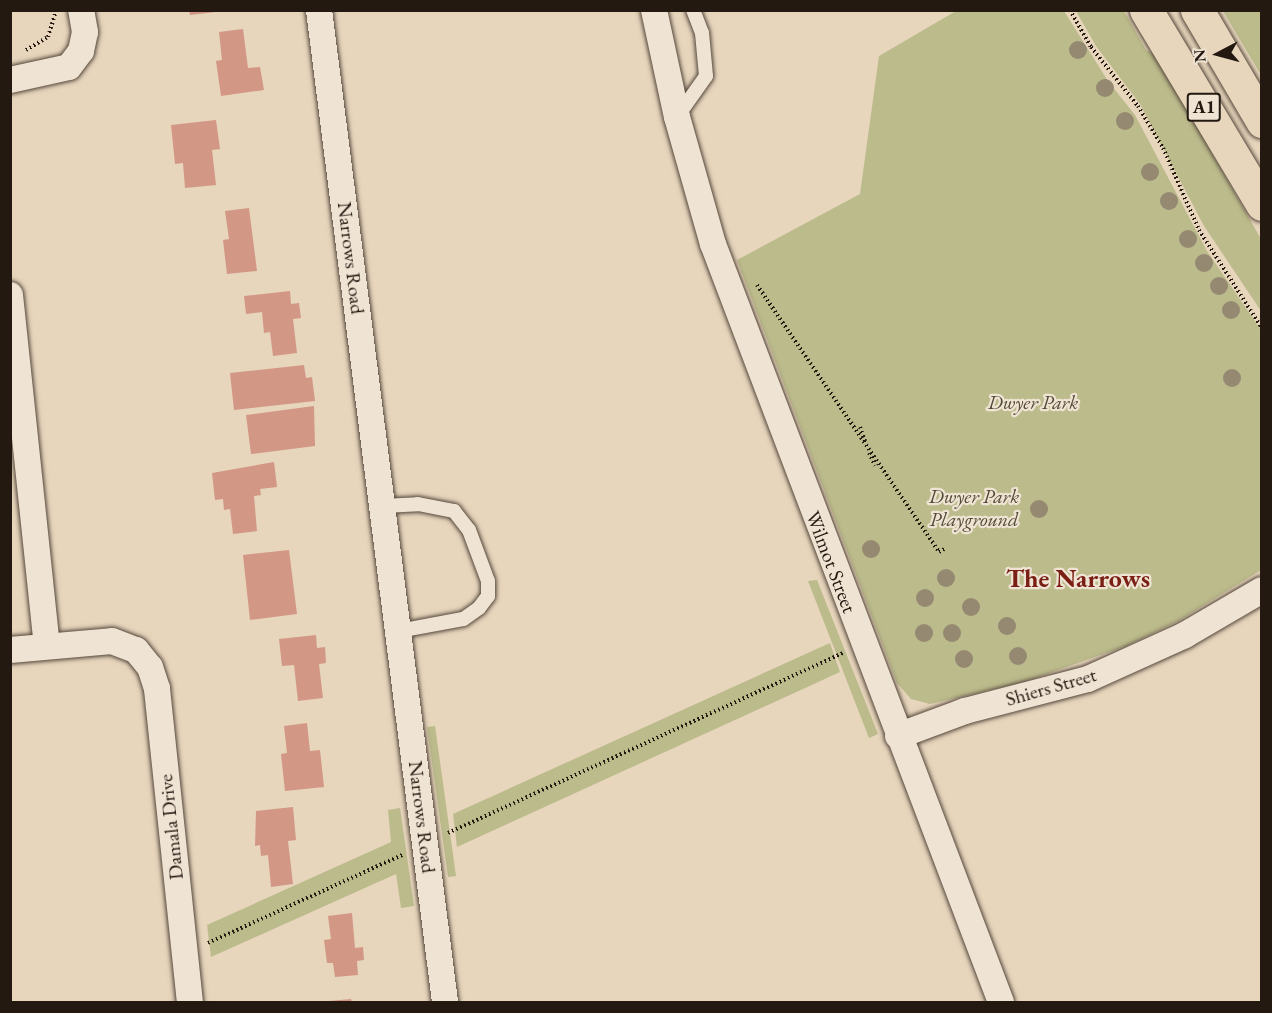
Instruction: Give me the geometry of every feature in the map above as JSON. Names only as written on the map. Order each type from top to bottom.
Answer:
[{"type":"highway","name":"A1","points":[[1146,10],[1262,204]]},
{"type":"highway","name":"A1","points":[[1197,10],[1262,121]]},
{"type":"street","points":[[10,80],[69,67],[81,51],[85,32],[81,10]]},
{"type":"street","name":"Narrows Road","points":[[319,10],[445,1002]]},
{"type":"street","name":"Wilmot Street","points":[[654,10],[677,117],[727,284],[1000,1002]]},
{"type":"street","points":[[10,295],[47,645],[10,650]]},
{"type":"street","name":"Shiers Street","points":[[898,736],[964,711],[1088,679],[1185,635],[1262,590]]},
{"type":"street","name":"Damala Drive","points":[[47,645],[112,641],[141,655],[153,675],[157,689],[190,1002]]},
{"type":"lane","points":[[677,117],[706,76],[702,33],[693,10]]},
{"type":"lane","points":[[383,506],[418,504],[454,512],[469,530],[488,581],[488,596],[479,608],[463,619],[399,631]]},
{"type":"path","points":[[20,53],[48,37],[56,10]]},
{"type":"path","points":[[1070,10],[1091,47],[1138,106],[1163,148],[1199,230],[1262,328]]},
{"type":"path","points":[[727,284],[750,276],[939,552],[946,548]]},
{"type":"path","points":[[860,426],[874,466]]},
{"type":"path","points":[[446,834],[846,652]]},
{"type":"path","points":[[185,948],[200,946],[409,851]]},
{"type":"green space","name":"Dwyer Park","points":[[956,11],[1064,11],[1108,81],[1135,115],[1207,251],[1261,330],[1261,570],[1178,621],[1126,646],[1024,682],[930,704],[911,699],[897,683],[737,260],[860,194],[879,56]]},
{"type":"green space","points":[[1076,11],[1124,11],[1146,50],[1155,54],[1261,239],[1261,311],[1204,226],[1140,104],[1096,46]]},
{"type":"green space","points":[[1223,11],[1261,11],[1261,75]]},
{"type":"green space","points":[[817,580],[878,734],[869,738],[808,581]]},
{"type":"green space","points":[[830,643],[840,672],[457,847],[453,814]]},
{"type":"green space","points":[[435,726],[456,876],[448,877],[427,727]]},
{"type":"green space","points":[[400,808],[414,906],[401,908],[396,874],[211,957],[207,925],[391,842],[388,810]]},
{"type":"building","points":[[189,10],[216,10],[216,12],[190,15]]},
{"type":"building","points":[[243,29],[248,68],[260,67],[264,90],[221,96],[216,61],[222,60],[219,32]]},
{"type":"building","points":[[216,120],[220,149],[212,150],[216,185],[185,188],[183,163],[175,164],[171,125]]},
{"type":"building","points":[[249,208],[257,271],[227,274],[223,240],[229,239],[225,211]]},
{"type":"building","points":[[290,291],[291,304],[299,303],[301,318],[293,319],[297,353],[273,356],[270,332],[264,333],[262,312],[246,314],[244,296]]},
{"type":"building","points":[[304,365],[306,378],[312,377],[315,401],[234,410],[230,373]]},
{"type":"building","points":[[314,406],[315,446],[251,454],[246,415]]},
{"type":"building","points":[[274,462],[277,487],[260,489],[261,495],[254,496],[257,531],[233,534],[230,509],[224,510],[223,499],[215,500],[212,473]]},
{"type":"building","points":[[289,550],[297,614],[250,620],[243,555]]},
{"type":"building","points":[[316,635],[317,648],[325,647],[326,663],[319,664],[323,698],[298,701],[294,665],[282,666],[279,639]]},
{"type":"building","points":[[307,723],[310,751],[320,750],[324,787],[285,791],[281,754],[287,753],[284,726]]},
{"type":"building","points":[[293,807],[296,840],[288,841],[293,884],[271,887],[268,855],[261,856],[260,845],[255,846],[256,811]]},
{"type":"building","points":[[352,913],[355,948],[363,947],[364,960],[357,961],[358,975],[335,977],[333,963],[327,963],[324,940],[331,939],[328,916]]},
{"type":"building","points":[[351,999],[352,1002],[329,1002],[329,1001]]},
{"type":"district","name":"The Narrows","points":[[1078,579]]},
{"type":"park label","name":"Dwyer Park Playground","points":[[974,508]]}]
